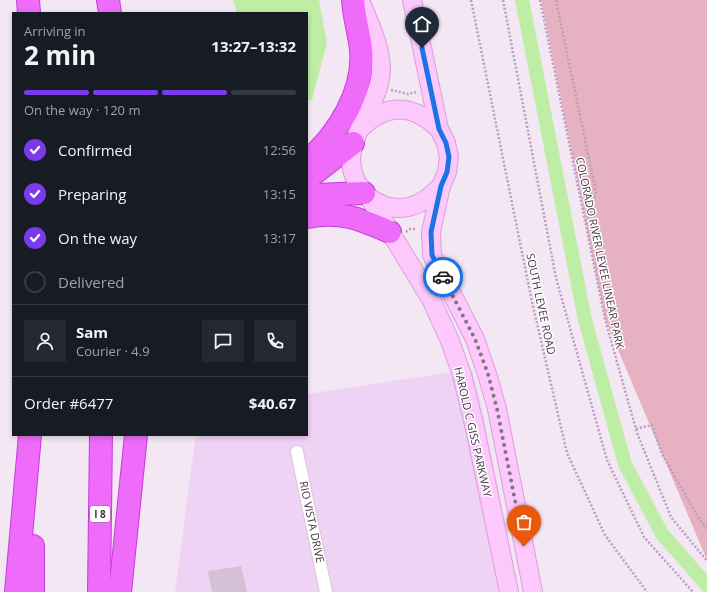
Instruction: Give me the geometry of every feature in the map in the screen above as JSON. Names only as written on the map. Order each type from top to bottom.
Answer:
[{"type":"highway","points":[[28,0],[29,12]]},
{"type":"highway","points":[[93,0],[94,12]]},
{"type":"highway","points":[[108,0],[110,12]]},
{"type":"highway","points":[[308,160],[336,130],[359,82],[361,50],[353,0]]},
{"type":"highway","points":[[308,177],[356,136]]},
{"type":"highway","points":[[308,198],[317,195],[366,195]]},
{"type":"highway","points":[[308,217],[336,215],[358,218],[397,232]]},
{"type":"highway","points":[[16,592],[30,436]]},
{"type":"highway","points":[[33,592],[34,436]]},
{"type":"highway","name":"I 8","points":[[99,592],[101,436]]},
{"type":"highway","points":[[120,592],[136,436]]},
{"type":"street","name":"HAROLD C GISS PARKWAY","points":[[360,0],[377,44],[381,67],[378,87],[356,136],[350,158],[352,173],[366,195],[397,232],[431,299],[450,341],[462,375],[508,592]]},
{"type":"street","points":[[412,0],[439,129],[446,143],[449,157],[447,172],[441,186],[431,232],[432,255],[475,339],[488,374],[497,409],[533,592]]},
{"type":"street","points":[[356,136],[371,119],[384,112],[400,109],[415,112],[428,119],[439,129]]},
{"type":"street","points":[[366,195],[383,205],[399,208],[416,205],[430,198],[441,186]]},
{"type":"street","name":"RIO VISTA DRIVE","points":[[297,452],[326,592]]},
{"type":"path","name":"SOUTH LEVEE ROAD","points":[[471,0],[532,302],[567,453],[605,535],[647,592]]},
{"type":"path","points":[[503,0],[556,278],[607,460],[644,537],[693,592]]},
{"type":"path","name":"COLORADO RIVER LEVEE LINEAR PARK","points":[[540,0],[605,319],[636,429],[671,517],[707,562]]},
{"type":"path","points":[[556,0],[596,193],[586,227]]},
{"type":"path","points":[[389,90],[408,94],[422,90]]},
{"type":"path","points":[[397,232],[410,229],[421,229]]},
{"type":"path","points":[[636,429],[652,425],[662,454],[699,519],[707,529]]},
{"type":"shaded area","points":[[233,0],[319,0],[327,43],[312,100],[308,101],[308,12],[237,12]]},
{"type":"shaded area","points":[[541,0],[707,0],[707,560],[605,319]]},
{"type":"shaded area","points":[[472,369],[482,408],[519,592],[175,592],[195,440],[197,436],[308,436],[308,394]]},
{"type":"building","points":[[241,566],[247,592],[212,592],[208,571]]},
{"type":"waterway","points":[[522,0],[585,320],[625,464],[662,534],[707,585]]},
{"type":"way so far","points":[[443,277],[475,339],[488,374],[497,409],[524,546]]},
{"type":"route","points":[[422,48],[439,129],[446,143],[449,157],[447,172],[441,186],[431,232],[432,255],[443,277]]}]
